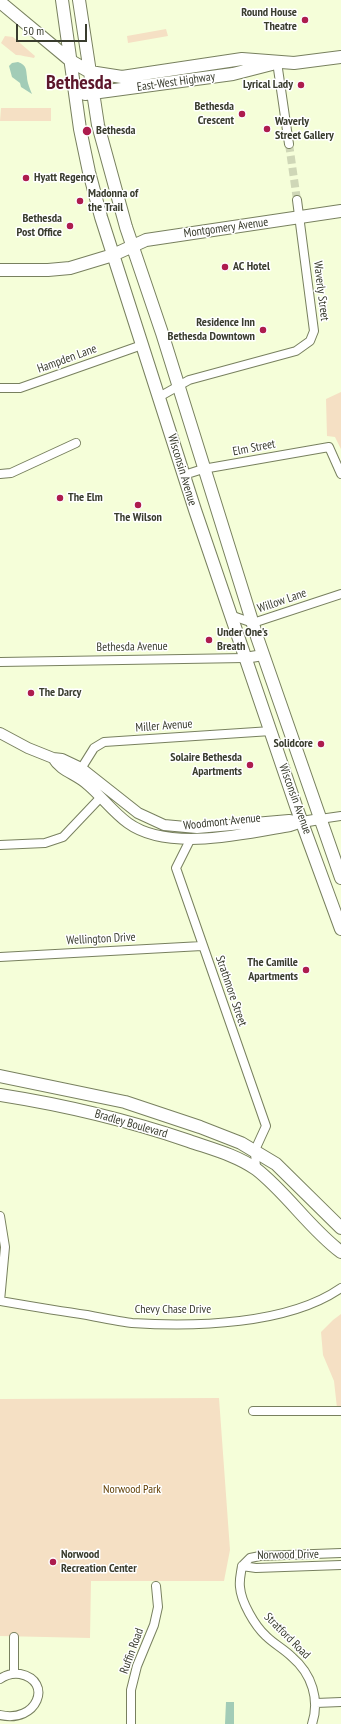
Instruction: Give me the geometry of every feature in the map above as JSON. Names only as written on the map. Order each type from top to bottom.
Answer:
[{"type":"main road","name":"Wisconsin Avenue","points":[[62,0],[72,61],[74,96],[88,172],[113,255],[230,615],[341,929]]},
{"type":"main road","name":"Wisconsin Avenue","points":[[79,0],[92,93],[100,132],[132,246],[178,385],[203,469],[253,623],[341,878]]},
{"type":"main road","points":[[0,2],[72,61],[90,72]]},
{"type":"main road","name":"East-West Highway","points":[[90,72],[122,77],[242,59],[294,63],[341,57]]},
{"type":"main road","name":"East-West Highway","points":[[74,96],[233,74],[277,62]]},
{"type":"main road","name":"Montgomery Avenue","points":[[0,270],[48,270],[70,268],[113,255],[146,240],[341,211]]},
{"type":"main road","name":"Bradley Boulevard","points":[[0,1076],[125,1102],[200,1127],[255,1150],[276,1164],[341,1228]]},
{"type":"main road","name":"Bradley Boulevard","points":[[0,1095],[55,1104],[98,1114],[222,1152],[256,1170],[275,1186],[293,1206],[341,1252]]},
{"type":"main road","points":[[222,1152],[244,1154],[255,1150]]},
{"type":"street","points":[[277,62],[289,144]]},
{"type":"street","name":"Waverly Street","points":[[178,385],[296,350],[310,341],[314,331],[297,200]]},
{"type":"street","name":"Hampden Lane","points":[[0,388],[20,388],[142,345]]},
{"type":"street","points":[[159,397],[178,385]]},
{"type":"street","points":[[0,474],[11,473],[76,443]]},
{"type":"street","name":"Elm Street","points":[[184,475],[203,469],[329,446],[341,474]]},
{"type":"street","name":"Willow Lane","points":[[230,615],[253,623],[341,594]]},
{"type":"street","name":"Bethesda Avenue","points":[[0,662],[246,658],[264,655]]},
{"type":"street","name":"Miller Avenue","points":[[79,772],[94,748],[104,742],[271,731]]},
{"type":"street","name":"Woodmont Avenue","points":[[0,733],[13,741],[53,758],[58,767],[79,772],[143,817],[164,825],[181,828],[197,828],[288,820],[302,822]]},
{"type":"street","name":"Woodmont Avenue","points":[[79,772],[100,798],[136,828],[156,836],[190,840],[290,826],[320,819]]},
{"type":"street","points":[[0,845],[45,843],[63,837],[100,798]]},
{"type":"street","points":[[320,819],[341,816]]},
{"type":"street","points":[[173,839],[181,828]]},
{"type":"street","name":"Strathmore Street","points":[[190,840],[176,868],[266,1126],[255,1150]]},
{"type":"street","name":"Wellington Drive","points":[[0,957],[202,946]]},
{"type":"street","points":[[255,1150],[256,1170]]},
{"type":"street","points":[[0,1216],[5,1247],[0,1301]]},
{"type":"street","name":"Chevy Chase Drive","points":[[0,1301],[131,1323],[176,1324],[245,1321],[272,1316],[303,1307],[341,1288]]},
{"type":"street","points":[[253,1411],[341,1411]]},
{"type":"street","name":"Norwood Drive","points":[[242,1566],[250,1558],[260,1556],[341,1553]]},
{"type":"street","name":"Norwood Drive","points":[[242,1566],[256,1568],[341,1565]]},
{"type":"street","name":"Stratford Road","points":[[242,1566],[240,1588],[252,1619],[266,1636],[302,1667],[314,1691],[316,1703],[312,1724]]},
{"type":"street","name":"Ruffin Road","points":[[131,1724],[131,1690],[137,1666],[154,1625],[158,1607],[156,1586]]},
{"type":"street","points":[[14,1636],[14,1673]]},
{"type":"street","points":[[0,1715],[14,1722],[27,1717],[32,1713],[38,1700],[36,1685],[17,1668],[14,1660]]},
{"type":"street","points":[[0,1679],[14,1673],[25,1675]]},
{"type":"street","points":[[316,1703],[341,1702]]},
{"type":"green space","points":[[166,29],[168,36],[128,43],[127,36]]},
{"type":"green space","points":[[5,36],[13,37],[35,56],[34,58],[16,55],[1,43]]},
{"type":"green space","points":[[1,108],[51,108],[51,121],[0,121]]},
{"type":"green space","points":[[341,392],[341,449],[335,437],[327,436],[326,399]]},
{"type":"green space","points":[[341,1314],[341,1408],[337,1408],[334,1381],[323,1355],[321,1332]]},
{"type":"green space","name":"Norwood Park","points":[[219,1398],[230,1550],[224,1581],[91,1581],[90,1638],[0,1636],[0,1399]]},
{"type":"shaded area","points":[[18,62],[26,68],[32,94],[21,87],[20,83],[12,77],[9,66],[12,63]]},
{"type":"shaded area","points":[[226,1702],[234,1702],[234,1724],[225,1724]]},
{"type":"tunnel","points":[[289,144],[297,200]]},
{"type":"place","name":"Round House Theatre","points":[[305,20]]},
{"type":"place","name":"Lyrical Lady","points":[[301,85]]},
{"type":"place","name":"Bethesda Crescent","points":[[242,114]]},
{"type":"place","name":"Waverly Street Gallery","points":[[267,129]]},
{"type":"place","name":"Bethesda","points":[[87,131]]},
{"type":"place","name":"Hyatt Regency","points":[[26,178]]},
{"type":"place","name":"Madonna of the Trail","points":[[80,201]]},
{"type":"place","name":"Bethesda Post Office","points":[[70,226]]},
{"type":"place","name":"AC Hotel","points":[[225,267]]},
{"type":"place","name":"Residence Inn Bethesda Downtown","points":[[263,330]]},
{"type":"place","name":"The Elm","points":[[60,498]]},
{"type":"place","name":"The Wilson","points":[[138,505]]},
{"type":"place","name":"Under One's Breath","points":[[209,640]]},
{"type":"place","name":"The Darcy","points":[[31,693]]},
{"type":"place","name":"Solidcore","points":[[321,744]]},
{"type":"place","name":"Solaire Bethesda Apartments","points":[[250,765]]},
{"type":"place","name":"The Camille Apartments","points":[[306,970]]},
{"type":"place","name":"Norwood Recreation Center","points":[[53,1562]]},
{"type":"district","name":"Bethesda","points":[[79,83]]}]
